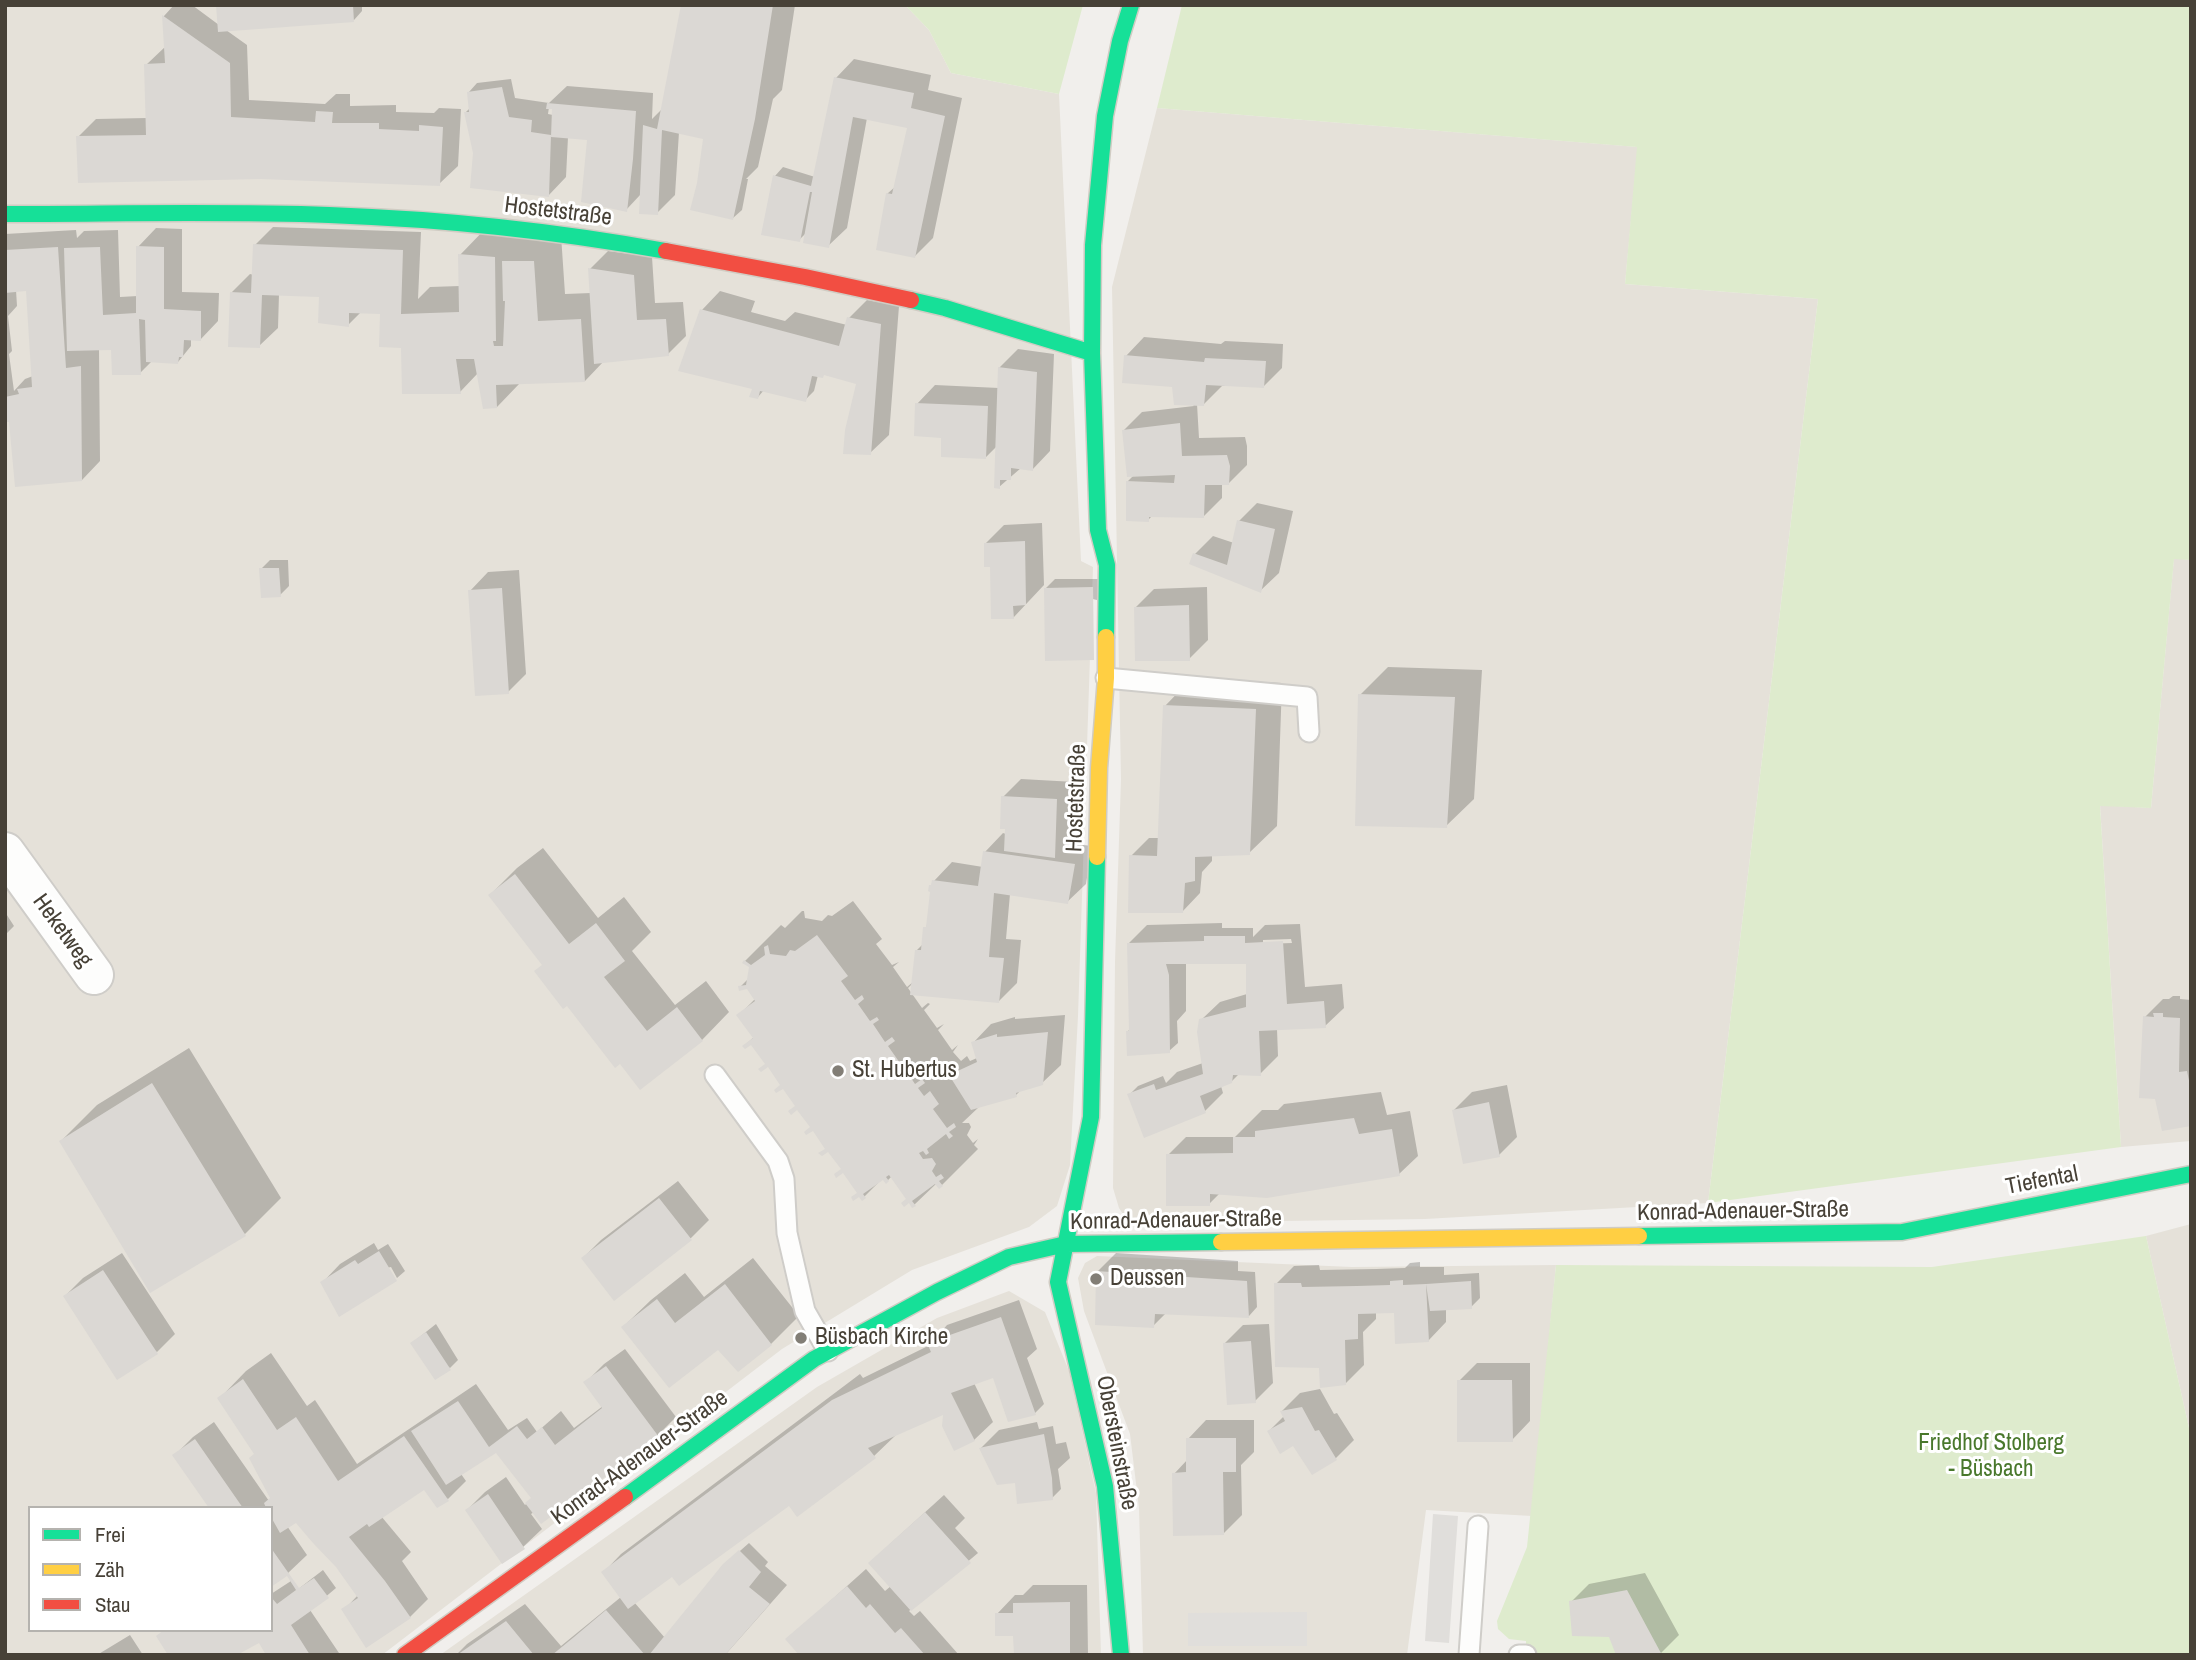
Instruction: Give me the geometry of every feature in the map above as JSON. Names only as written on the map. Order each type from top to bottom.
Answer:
[{"type":"street","name":"Hostetstraße","points":[[1066,1244],[1091,1117],[1099,768],[1106,678],[1107,565],[1098,530],[1093,246],[1105,117],[1120,41],[1131,5]]},
{"type":"street","name":"Hostetstraße","points":[[5,214],[328,215],[461,223],[588,237],[805,277],[946,308],[1093,353]]},
{"type":"street","name":"Heketweg","points":[[5,852],[94,975]]},
{"type":"street","name":"Tiefental","points":[[1902,1232],[2191,1174]]},
{"type":"street","name":"Konrad-Adenauer-Straße","points":[[405,1655],[814,1359],[1009,1257],[1066,1244],[1902,1232]]},
{"type":"street","name":"Obersteinstraße","points":[[1066,1244],[1058,1282],[1105,1486],[1121,1655]]},
{"type":"lane","points":[[1106,678],[1307,697],[1309,732]]},
{"type":"lane","points":[[715,1075],[778,1161],[784,1179],[787,1233],[805,1311],[828,1351]]},
{"type":"lane","points":[[1469,1655],[1478,1525]]},
{"type":"lane","points":[[1519,1655],[1526,1655]]},
{"type":"shaded area","points":[[5,5],[905,5],[929,30],[951,73],[1059,94],[1081,561],[1093,567],[1078,1016],[1070,1165],[1057,1206],[1029,1227],[912,1270],[782,1349],[382,1655],[5,1655]]},
{"type":"shaded area","points":[[1157,108],[1638,147],[1625,284],[1818,299],[1708,1203],[1425,1219],[1211,1222],[1127,1220],[1119,1208],[1113,1188],[1115,962],[1121,779],[1112,287]]},
{"type":"shaded area","points":[[2174,558],[2191,560],[2191,1141],[2121,1147],[2100,805],[2151,808]]},
{"type":"shaded area","points":[[2191,1224],[2191,1437],[2146,1236]]},
{"type":"shaded area","points":[[1097,1256],[1352,1267],[1556,1265],[1532,1516],[1426,1510],[1407,1655],[1143,1655],[1139,1508],[1130,1434],[1084,1311],[1078,1278],[1085,1263]]},
{"type":"shaded area","points":[[1009,1291],[1045,1312],[1069,1371],[1096,1493],[1101,1655],[440,1655],[817,1387],[937,1318]]},
{"type":"shaded area","points":[[1433,1514],[1458,1516],[1449,1643],[1425,1641]]},
{"type":"shaded area","points":[[1307,1612],[1307,1646],[1188,1646],[1188,1613]]},
{"type":"green space","points":[[905,5],[1083,5],[1059,94],[951,73],[929,30]]},
{"type":"green space","points":[[1182,5],[2191,5],[2191,560],[2174,559],[2151,808],[2100,806],[2121,1147],[1708,1203],[1818,299],[1625,284],[1637,147],[1157,108]]},
{"type":"green space","name":"Friedhof Stolberg - Büsbach","points":[[2146,1236],[2191,1437],[2191,1655],[1526,1655],[1526,1641],[1509,1639],[1498,1629],[1497,1621],[1527,1547],[1556,1265],[1932,1267]]},
{"type":"building","points":[[216,5],[353,5],[354,22],[218,32]]},
{"type":"building","points":[[681,5],[773,5],[755,119],[733,220],[690,210],[703,139],[662,130],[658,215],[639,214],[643,125],[657,129]]},
{"type":"building","points":[[162,15],[230,63],[231,117],[315,122],[316,111],[333,112],[332,123],[379,123],[379,129],[419,131],[419,125],[443,127],[440,186],[261,179],[78,183],[76,136],[146,135],[144,64],[165,63]]},
{"type":"building","points":[[834,77],[914,93],[911,108],[945,116],[915,258],[876,250],[886,193],[892,194],[907,128],[853,117],[829,248],[803,243],[812,192],[800,242],[761,235],[773,175],[811,186]]},
{"type":"building","points":[[502,87],[509,117],[532,120],[531,132],[551,135],[549,197],[470,188],[473,153],[464,112],[469,112],[467,92]]},
{"type":"building","points":[[547,103],[636,111],[627,212],[581,202],[587,140],[551,137],[552,109],[546,109]]},
{"type":"building","points":[[253,244],[403,250],[401,314],[459,312],[458,254],[495,257],[494,346],[503,346],[505,301],[502,261],[534,261],[538,321],[581,319],[585,382],[496,385],[497,408],[483,409],[474,359],[456,359],[461,394],[402,394],[401,348],[379,347],[380,314],[349,313],[349,327],[318,323],[319,297],[262,295],[260,348],[228,347],[230,292],[251,293]]},
{"type":"building","points":[[136,246],[164,247],[164,309],[201,311],[201,341],[184,340],[183,357],[179,357],[178,364],[146,362],[145,320],[139,319],[141,375],[112,375],[111,350],[67,351],[64,248],[100,247],[103,315],[136,313]]},
{"type":"building","points":[[58,247],[66,368],[81,366],[82,481],[15,487],[9,422],[5,422],[5,397],[19,394],[17,389],[32,387],[26,291],[5,293],[5,250]]},
{"type":"building","points":[[588,268],[634,275],[637,320],[666,319],[669,356],[594,364]]},
{"type":"building","points":[[700,309],[839,346],[847,317],[881,324],[871,455],[843,454],[845,430],[856,384],[824,375],[823,378],[812,376],[806,402],[760,391],[758,399],[749,397],[752,389],[678,371]]},
{"type":"building","points":[[1124,355],[1204,362],[1205,358],[1266,361],[1264,388],[1206,385],[1204,406],[1174,405],[1172,387],[1122,383]]},
{"type":"building","points":[[998,367],[1037,372],[1033,471],[1011,468],[1011,480],[1000,480],[1000,489],[994,488]]},
{"type":"building","points":[[915,403],[988,406],[986,459],[941,457],[941,438],[914,436]]},
{"type":"building","points":[[1180,423],[1182,456],[1227,455],[1230,466],[1229,485],[1205,485],[1204,518],[1149,517],[1149,522],[1126,521],[1126,481],[1174,483],[1175,475],[1127,477],[1122,430]]},
{"type":"building","points":[[1237,520],[1275,529],[1261,593],[1189,564],[1193,553],[1227,565]]},
{"type":"building","points":[[1025,541],[1026,605],[1013,606],[1014,619],[991,619],[990,567],[984,567],[984,543]]},
{"type":"building","points":[[259,568],[279,568],[281,597],[261,598]]},
{"type":"building","points":[[1093,587],[1094,660],[1045,661],[1044,588]]},
{"type":"building","points":[[502,588],[509,694],[475,696],[468,590]]},
{"type":"building","points":[[1189,605],[1190,661],[1135,661],[1134,607]]},
{"type":"building","points":[[1358,694],[1455,697],[1447,828],[1355,826]]},
{"type":"building","points":[[1163,705],[1256,709],[1250,855],[1195,857],[1195,881],[1185,883],[1183,913],[1128,913],[1129,855],[1157,856]]},
{"type":"building","points":[[1001,796],[1057,799],[1055,858],[1004,851],[1005,829],[1000,829]]},
{"type":"building","points":[[983,851],[1075,864],[1068,904],[994,893],[989,957],[1004,958],[999,1003],[910,995],[915,950],[921,950],[923,927],[926,927],[929,885],[932,880],[978,886]]},
{"type":"building","points":[[515,874],[569,944],[596,923],[625,961],[604,977],[647,1031],[677,1007],[703,1041],[640,1090],[620,1064],[615,1068],[567,1006],[563,1009],[534,971],[542,965],[488,895]]},
{"type":"building","name":"St. Hubertus","points":[[817,935],[848,976],[841,981],[855,1000],[862,995],[864,999],[858,1004],[870,1021],[877,1017],[879,1020],[873,1024],[885,1042],[892,1037],[895,1041],[888,1046],[900,1063],[907,1058],[909,1062],[903,1066],[915,1084],[922,1079],[925,1083],[918,1088],[924,1096],[930,1091],[939,1104],[933,1109],[947,1128],[954,1123],[956,1127],[949,1132],[953,1136],[949,1139],[946,1134],[927,1149],[929,1153],[919,1153],[923,1159],[932,1158],[936,1164],[932,1171],[936,1177],[941,1174],[944,1178],[939,1181],[943,1186],[939,1189],[935,1184],[912,1201],[916,1206],[912,1208],[909,1203],[904,1207],[901,1203],[906,1199],[889,1175],[886,1177],[889,1181],[886,1184],[883,1180],[863,1194],[866,1198],[862,1201],[859,1197],[853,1201],[851,1197],[857,1193],[843,1173],[836,1178],[834,1174],[841,1169],[828,1152],[822,1156],[818,1153],[825,1149],[813,1131],[806,1135],[804,1132],[810,1127],[797,1110],[791,1115],[788,1111],[795,1106],[783,1089],[776,1093],[774,1090],[780,1085],[768,1067],[761,1072],[758,1069],[765,1064],[751,1045],[745,1049],[742,1046],[753,1038],[736,1015],[755,1001],[747,989],[739,991],[738,986],[746,985],[749,967],[742,963],[744,960],[751,965],[765,955],[764,947],[768,945],[770,954],[786,956],[790,950],[795,951]]},
{"type":"building","points":[[1204,936],[1245,936],[1245,943],[1283,941],[1287,1004],[1324,1001],[1326,1028],[1259,1031],[1261,1076],[1233,1075],[1232,1083],[1200,1096],[1206,1113],[1144,1138],[1127,1094],[1154,1084],[1156,1090],[1203,1074],[1197,1032],[1199,1019],[1246,1007],[1246,964],[1166,964],[1169,975],[1170,1053],[1127,1056],[1127,943],[1204,941]]},
{"type":"building","points":[[2153,1013],[2163,1013],[2163,1017],[2180,1018],[2179,1072],[2187,1071],[2191,1090],[2191,1126],[2162,1131],[2155,1099],[2139,1098],[2143,1016],[2154,1017]]},
{"type":"building","points":[[1048,1032],[1043,1085],[1016,1093],[1017,1097],[971,1110],[949,1075],[977,1062],[971,1042],[997,1034],[997,1037]]},
{"type":"building","points":[[152,1083],[246,1236],[150,1293],[59,1141]]},
{"type":"building","points":[[1489,1102],[1500,1157],[1463,1164],[1452,1110]]},
{"type":"building","points":[[1354,1118],[1359,1134],[1392,1129],[1400,1176],[1267,1198],[1210,1194],[1210,1206],[1166,1206],[1166,1154],[1233,1153],[1233,1137],[1255,1137],[1255,1131]]},
{"type":"building","points":[[659,1198],[692,1240],[614,1301],[581,1258]]},
{"type":"building","points":[[379,1251],[397,1281],[339,1317],[320,1282],[355,1260],[358,1264]]},
{"type":"building","points":[[103,1270],[158,1354],[117,1380],[63,1296]]},
{"type":"building","points":[[1096,1271],[1247,1281],[1249,1318],[1155,1314],[1154,1328],[1095,1325]]},
{"type":"building","points":[[1403,1280],[1403,1285],[1426,1284],[1429,1342],[1395,1344],[1394,1313],[1358,1314],[1358,1339],[1345,1340],[1346,1385],[1320,1388],[1319,1368],[1275,1367],[1274,1283],[1301,1283],[1302,1287],[1357,1286],[1390,1285],[1390,1281]]},
{"type":"building","points":[[1471,1281],[1472,1309],[1430,1311],[1426,1284]]},
{"type":"building","points":[[725,1284],[772,1345],[738,1372],[718,1350],[669,1388],[621,1327],[657,1299],[675,1323]]},
{"type":"building","points":[[1001,1317],[1036,1415],[1008,1422],[993,1378],[951,1393],[975,1441],[954,1451],[942,1426],[943,1415],[868,1448],[876,1458],[797,1517],[789,1506],[679,1586],[672,1577],[628,1609],[601,1572],[832,1400],[931,1352],[927,1343]]},
{"type":"building","points":[[426,1332],[451,1370],[435,1380],[410,1343]]},
{"type":"building","points":[[1251,1341],[1256,1403],[1227,1405],[1223,1343]]},
{"type":"building","points":[[606,1366],[659,1437],[541,1524],[525,1503],[531,1498],[496,1453],[446,1485],[411,1431],[458,1401],[489,1447],[517,1426],[527,1439],[542,1427],[555,1445],[602,1408],[583,1382]]},
{"type":"building","points":[[243,1379],[277,1430],[296,1417],[338,1481],[404,1436],[449,1501],[437,1508],[424,1490],[369,1527],[367,1524],[349,1537],[411,1618],[366,1648],[341,1609],[358,1598],[336,1567],[296,1523],[280,1533],[273,1521],[273,1506],[265,1506],[264,1503],[270,1498],[249,1458],[254,1454],[217,1398]]},
{"type":"building","points":[[1457,1380],[1512,1380],[1513,1442],[1457,1442]]},
{"type":"building","points":[[1302,1407],[1315,1431],[1319,1430],[1337,1460],[1312,1475],[1293,1446],[1280,1454],[1267,1431],[1285,1421],[1280,1411]]},
{"type":"building","points":[[1044,1434],[1053,1500],[1017,1504],[1015,1483],[997,1485],[979,1448]]},
{"type":"building","points":[[1186,1438],[1236,1438],[1236,1472],[1223,1472],[1224,1535],[1173,1536],[1172,1473],[1186,1472]]},
{"type":"building","points":[[195,1439],[242,1506],[208,1506],[172,1455]]},
{"type":"building","points":[[488,1494],[525,1549],[502,1564],[465,1510]]},
{"type":"building","points":[[925,1512],[971,1563],[911,1611],[868,1563]]},
{"type":"building","points":[[739,1550],[761,1572],[749,1587],[770,1604],[725,1655],[649,1655],[723,1564]]},
{"type":"building","points":[[273,1551],[299,1588],[314,1578],[329,1598],[291,1625],[310,1655],[266,1655],[259,1643],[237,1655],[168,1655],[156,1636],[161,1632],[273,1632],[273,1599],[277,1604],[296,1590],[287,1576],[273,1586]]},
{"type":"building","points":[[847,1586],[866,1608],[870,1604],[895,1633],[901,1628],[925,1655],[799,1655],[785,1639]]},
{"type":"building","points":[[1627,1590],[1662,1655],[1616,1655],[1609,1637],[1572,1636],[1569,1601]]},
{"type":"building","points":[[1070,1602],[1070,1655],[1014,1655],[1013,1636],[995,1636],[995,1613],[1013,1613],[1013,1603]]},
{"type":"building","points":[[606,1610],[645,1655],[552,1655],[574,1637]]},
{"type":"building","points":[[506,1621],[534,1655],[457,1655]]},
{"type":"traffic: fast","points":[[1106,637],[1107,565],[1098,530],[1092,353],[1093,245],[1105,116],[1120,41],[1131,5]]},
{"type":"traffic: fast","points":[[5,214],[248,213],[371,217],[540,232],[666,251]]},
{"type":"traffic: fast","points":[[911,300],[1092,353]]},
{"type":"traffic: fast","points":[[1097,857],[1091,1117],[1058,1282],[1105,1486],[1121,1655]]},
{"type":"traffic: fast","points":[[1639,1236],[1902,1232],[2191,1174]]},
{"type":"traffic: fast","points":[[625,1497],[814,1359],[937,1292],[1009,1257],[1066,1244],[1221,1242]]},
{"type":"traffic: slow","points":[[1097,857],[1106,637]]},
{"type":"traffic: slow","points":[[1221,1242],[1639,1236]]},
{"type":"traffic: jam","points":[[666,251],[911,300]]},
{"type":"traffic: jam","points":[[405,1655],[625,1497]]},
{"type":"place","name":"St. Hubertus","points":[[838,1071]]},
{"type":"place","name":"Deussen","points":[[1096,1279]]},
{"type":"place","name":"Büsbach Kirche","points":[[801,1338]]}]
